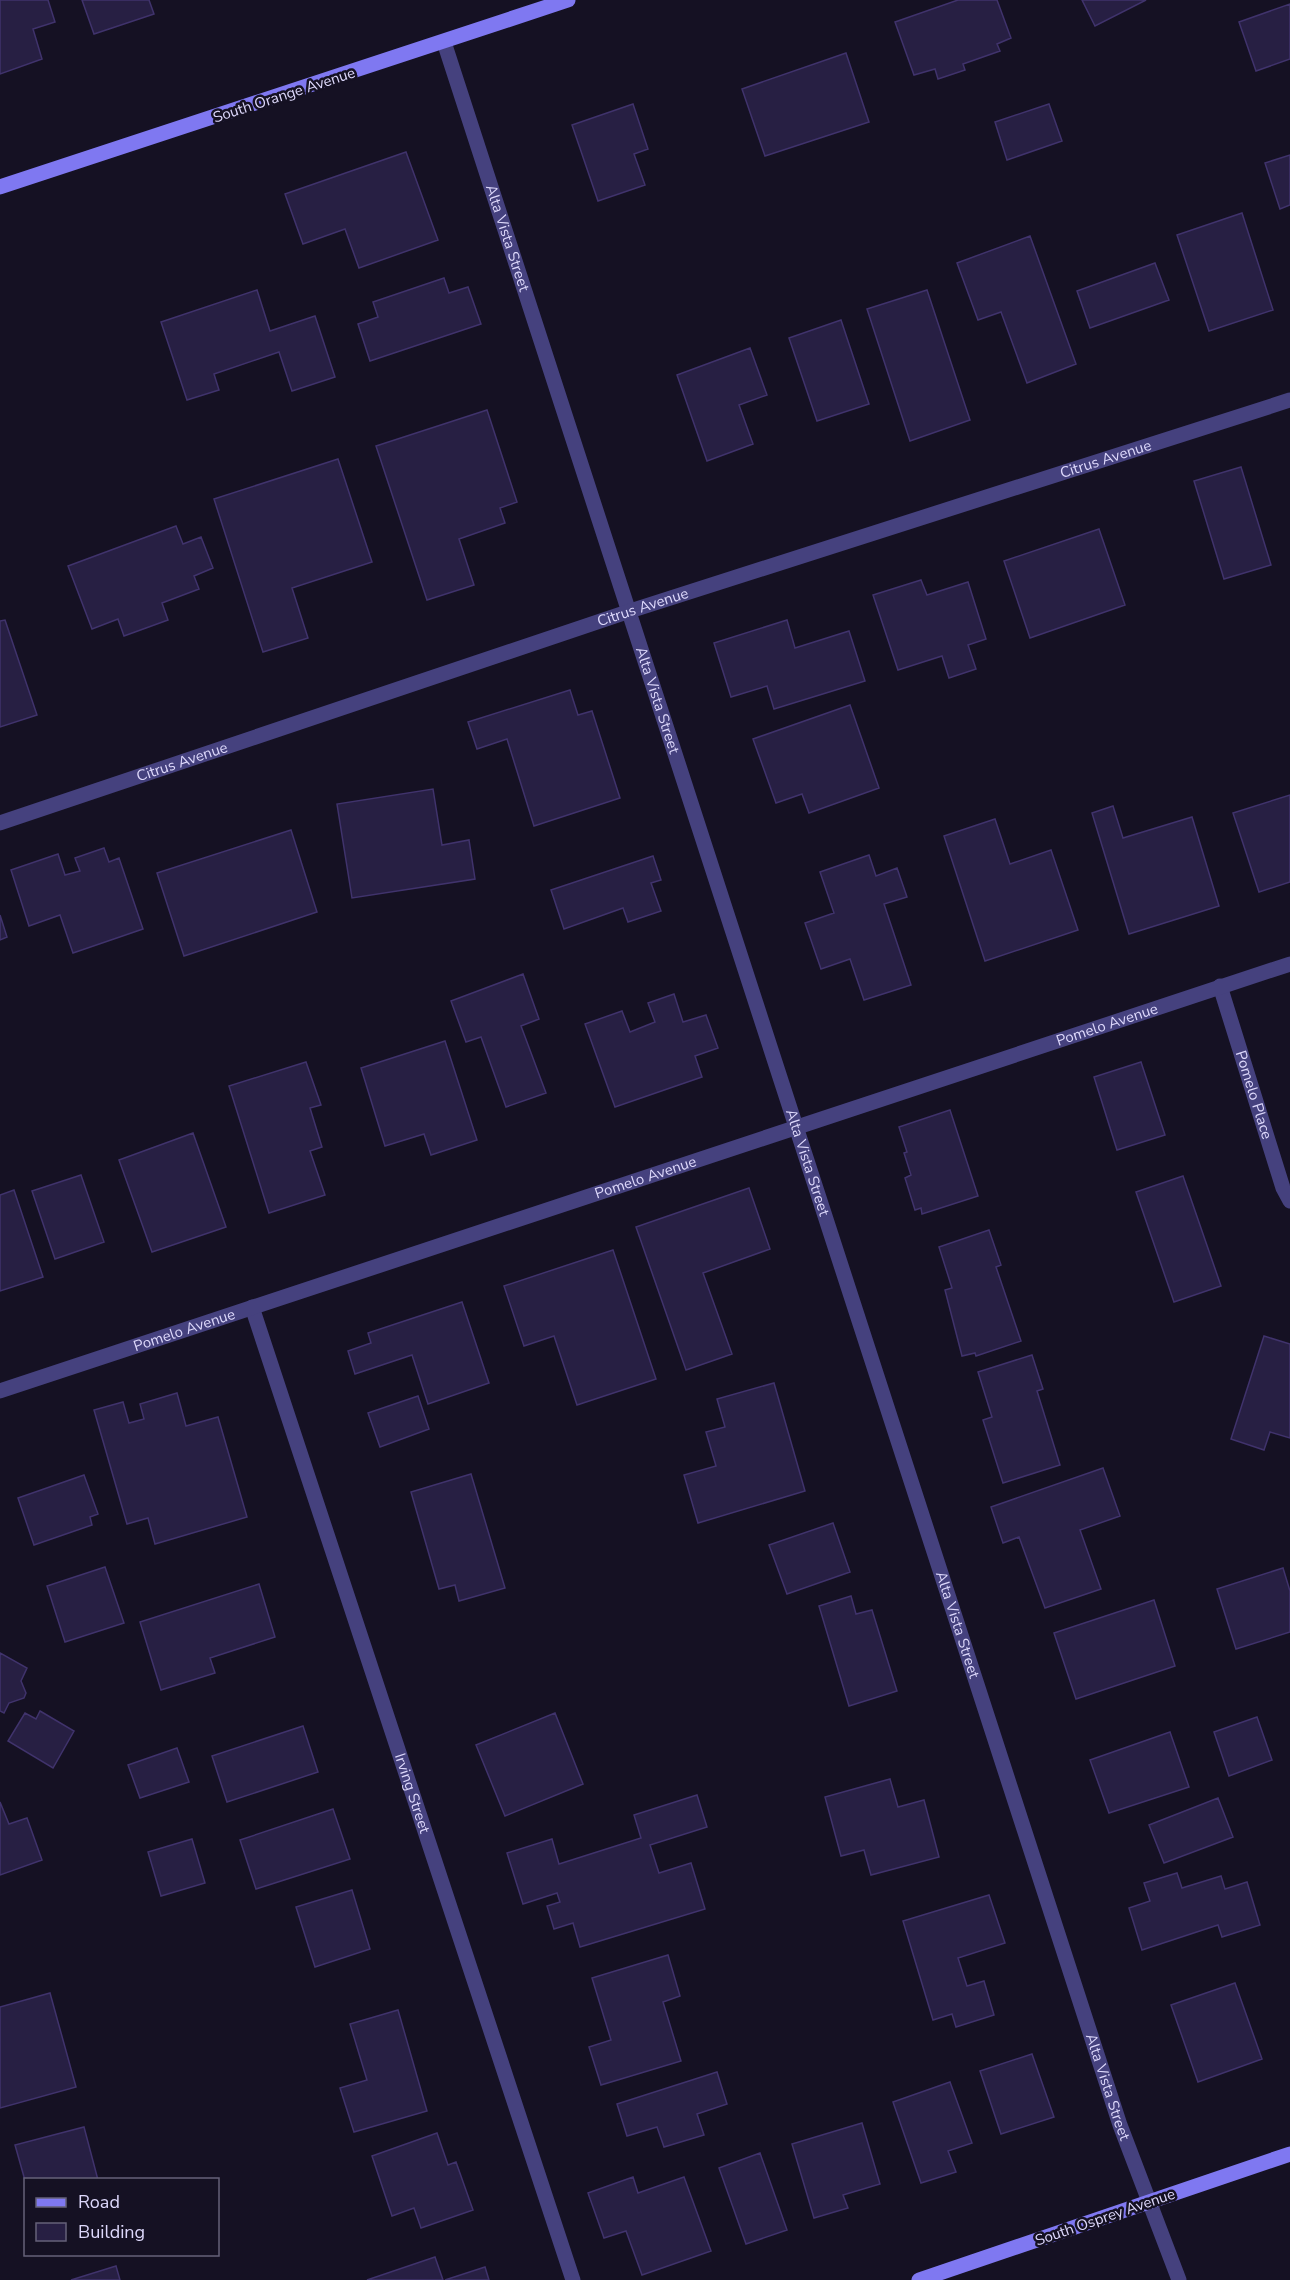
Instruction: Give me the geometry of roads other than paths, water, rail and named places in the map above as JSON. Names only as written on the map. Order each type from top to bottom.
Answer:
[{"type":"street","name":"South Orange Avenue","points":[[0,187],[568,0]]},
{"type":"street","name":"Alta Vista Street","points":[[444,42],[1117,2114],[1179,2280]]},
{"type":"street","name":"Citrus Avenue","points":[[0,823],[630,611],[1290,400]]},
{"type":"street","name":"Pomelo Avenue","points":[[0,1391],[1290,964]]},
{"type":"street","name":"Pomelo Place","points":[[1220,986],[1283,1188],[1290,1201]]},
{"type":"street","name":"Irving Street","points":[[252,1307],[573,2280]]},
{"type":"street","name":"South Osprey Avenue","points":[[919,2280],[1290,2154]]}]
